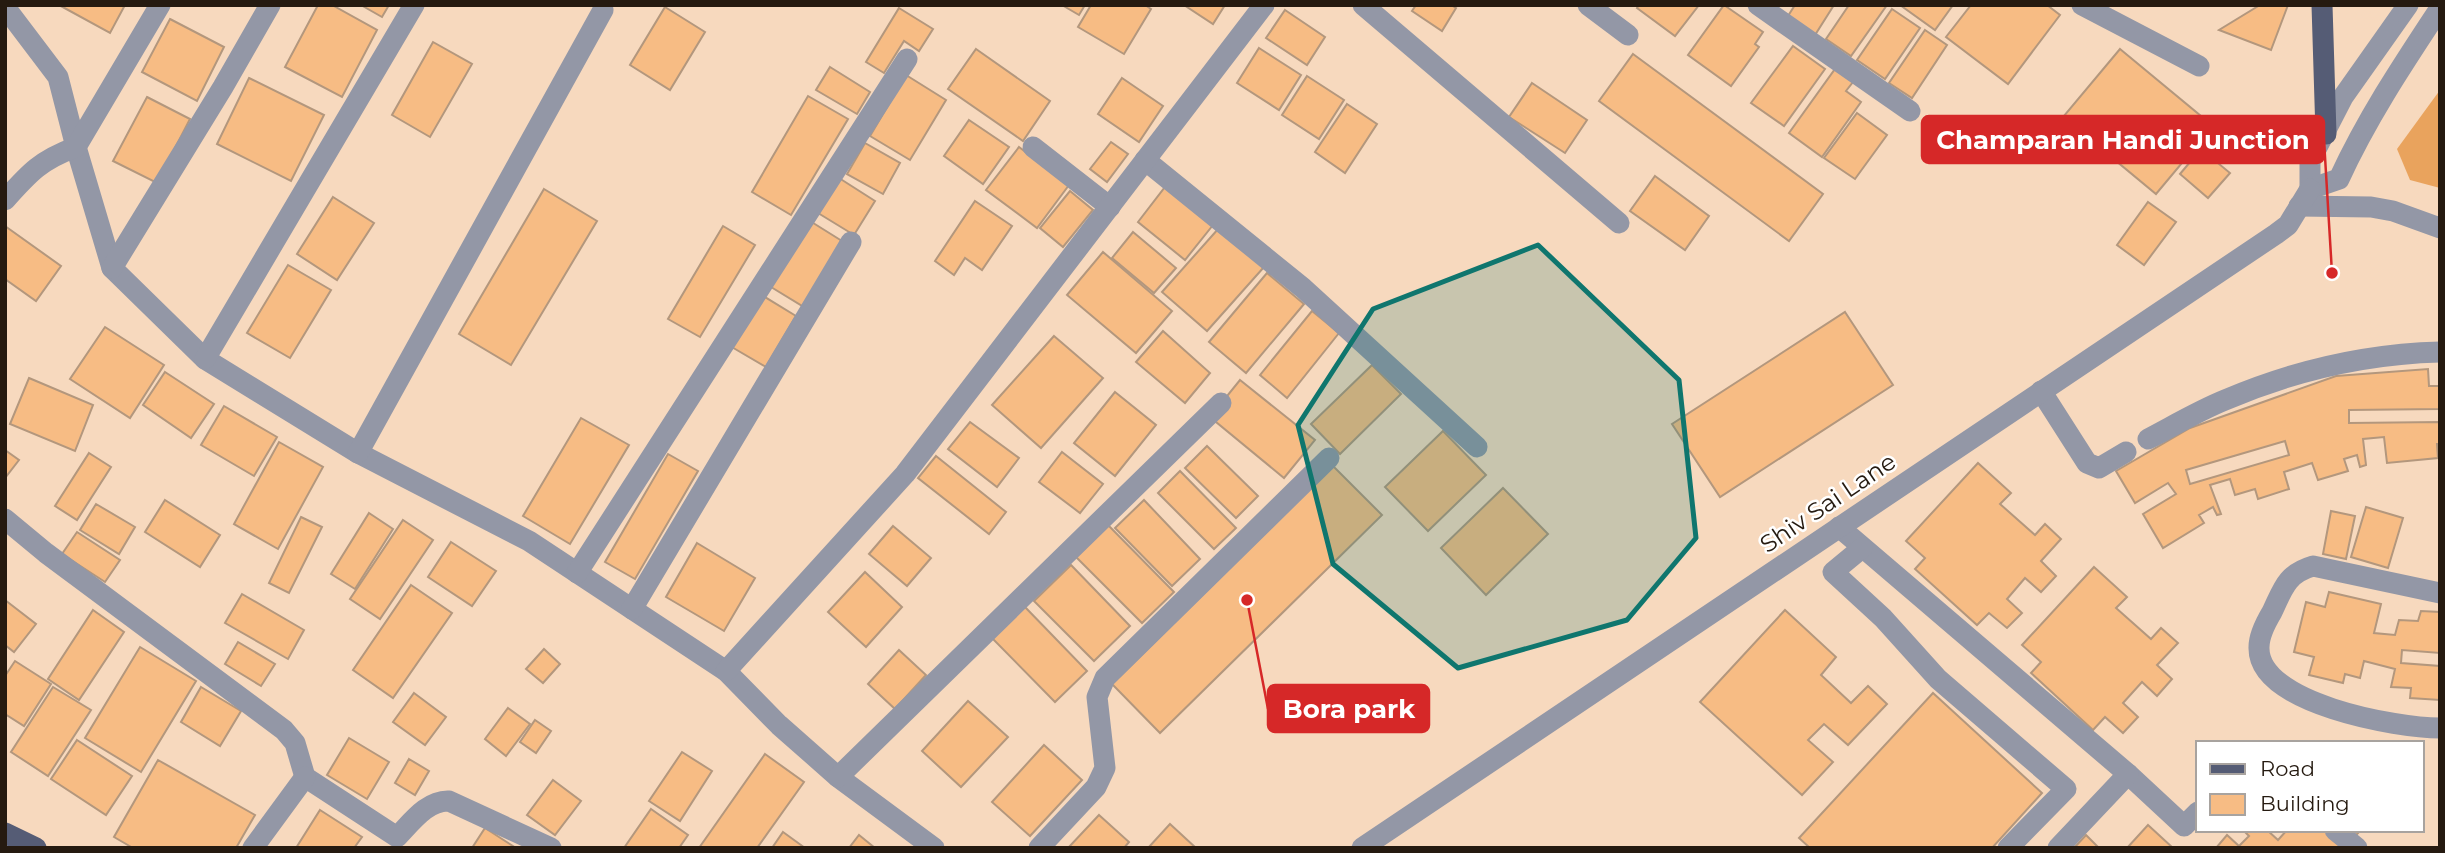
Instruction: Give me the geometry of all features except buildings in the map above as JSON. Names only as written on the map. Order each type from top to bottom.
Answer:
[{"type":"main road","points":[[2322,5],[2326,134]]},
{"type":"main road","points":[[5,833],[36,848]]},
{"type":"street","points":[[5,200],[30,173],[51,156],[76,147],[160,5]]},
{"type":"street","points":[[112,268],[270,5]]},
{"type":"street","points":[[205,359],[414,5]]},
{"type":"street","points":[[726,671],[905,474],[1264,5]]},
{"type":"street","points":[[1363,5],[1619,223]]},
{"type":"street","points":[[1588,5],[1628,35]]},
{"type":"street","points":[[1758,5],[1910,111]]},
{"type":"street","points":[[2082,5],[2105,10],[2199,66]]},
{"type":"street","points":[[2304,198],[2310,161],[2343,97],[2408,5]]},
{"type":"street","points":[[5,7],[58,77],[112,268],[205,359],[358,453],[529,541],[726,671],[779,725],[838,777],[934,848]]},
{"type":"street","points":[[2304,198],[2339,179],[2357,141],[2387,90],[2440,8]]},
{"type":"street","points":[[358,453],[603,10]]},
{"type":"street","points":[[577,573],[907,59]]},
{"type":"street","points":[[1032,147],[1110,207]]},
{"type":"street","points":[[1145,160],[1303,288],[1477,447]]},
{"type":"street","points":[[2304,198],[2393,211],[2440,228]]},
{"type":"street","name":"Shiv Sai Lane","points":[[1362,848],[2288,225],[2304,198]]},
{"type":"street","points":[[632,609],[851,242]]},
{"type":"street","points":[[2148,439],[2224,400],[2307,371],[2339,362],[2398,353],[2440,352]]},
{"type":"street","points":[[2041,391],[2087,463],[2099,468],[2126,452]]},
{"type":"street","points":[[838,777],[1221,403]]},
{"type":"street","points":[[1039,848],[1096,787],[1105,768],[1097,696],[1105,678],[1329,458]]},
{"type":"street","points":[[5,519],[284,730],[295,743],[305,777],[398,842],[431,805],[449,801],[551,848]]},
{"type":"street","points":[[1839,527],[2128,774],[2184,826],[2196,814]]},
{"type":"street","points":[[1862,548],[1833,572],[1883,618],[1938,679],[2066,789],[2008,848]]},
{"type":"street","points":[[2440,593],[2313,566],[2294,573],[2287,581],[2264,627],[2259,648],[2263,664],[2272,678],[2298,694],[2334,709],[2373,720],[2440,728]]},
{"type":"street","points":[[2058,848],[2128,774]]},
{"type":"street","points":[[253,848],[305,777]]},
{"type":"street","points":[[2337,832],[2357,848]]},
{"type":"highlighted area","points":[[1538,245],[1679,380],[1696,538],[1627,620],[1458,668],[1333,564],[1298,425],[1373,309]]},
{"type":"shaded area","points":[[2440,90],[2440,188],[2410,180],[2397,149]]},
{"type":"place","name":"Champaran Handi Junction","points":[[2332,273]]},
{"type":"place","name":"Bora park","points":[[1247,600]]}]
